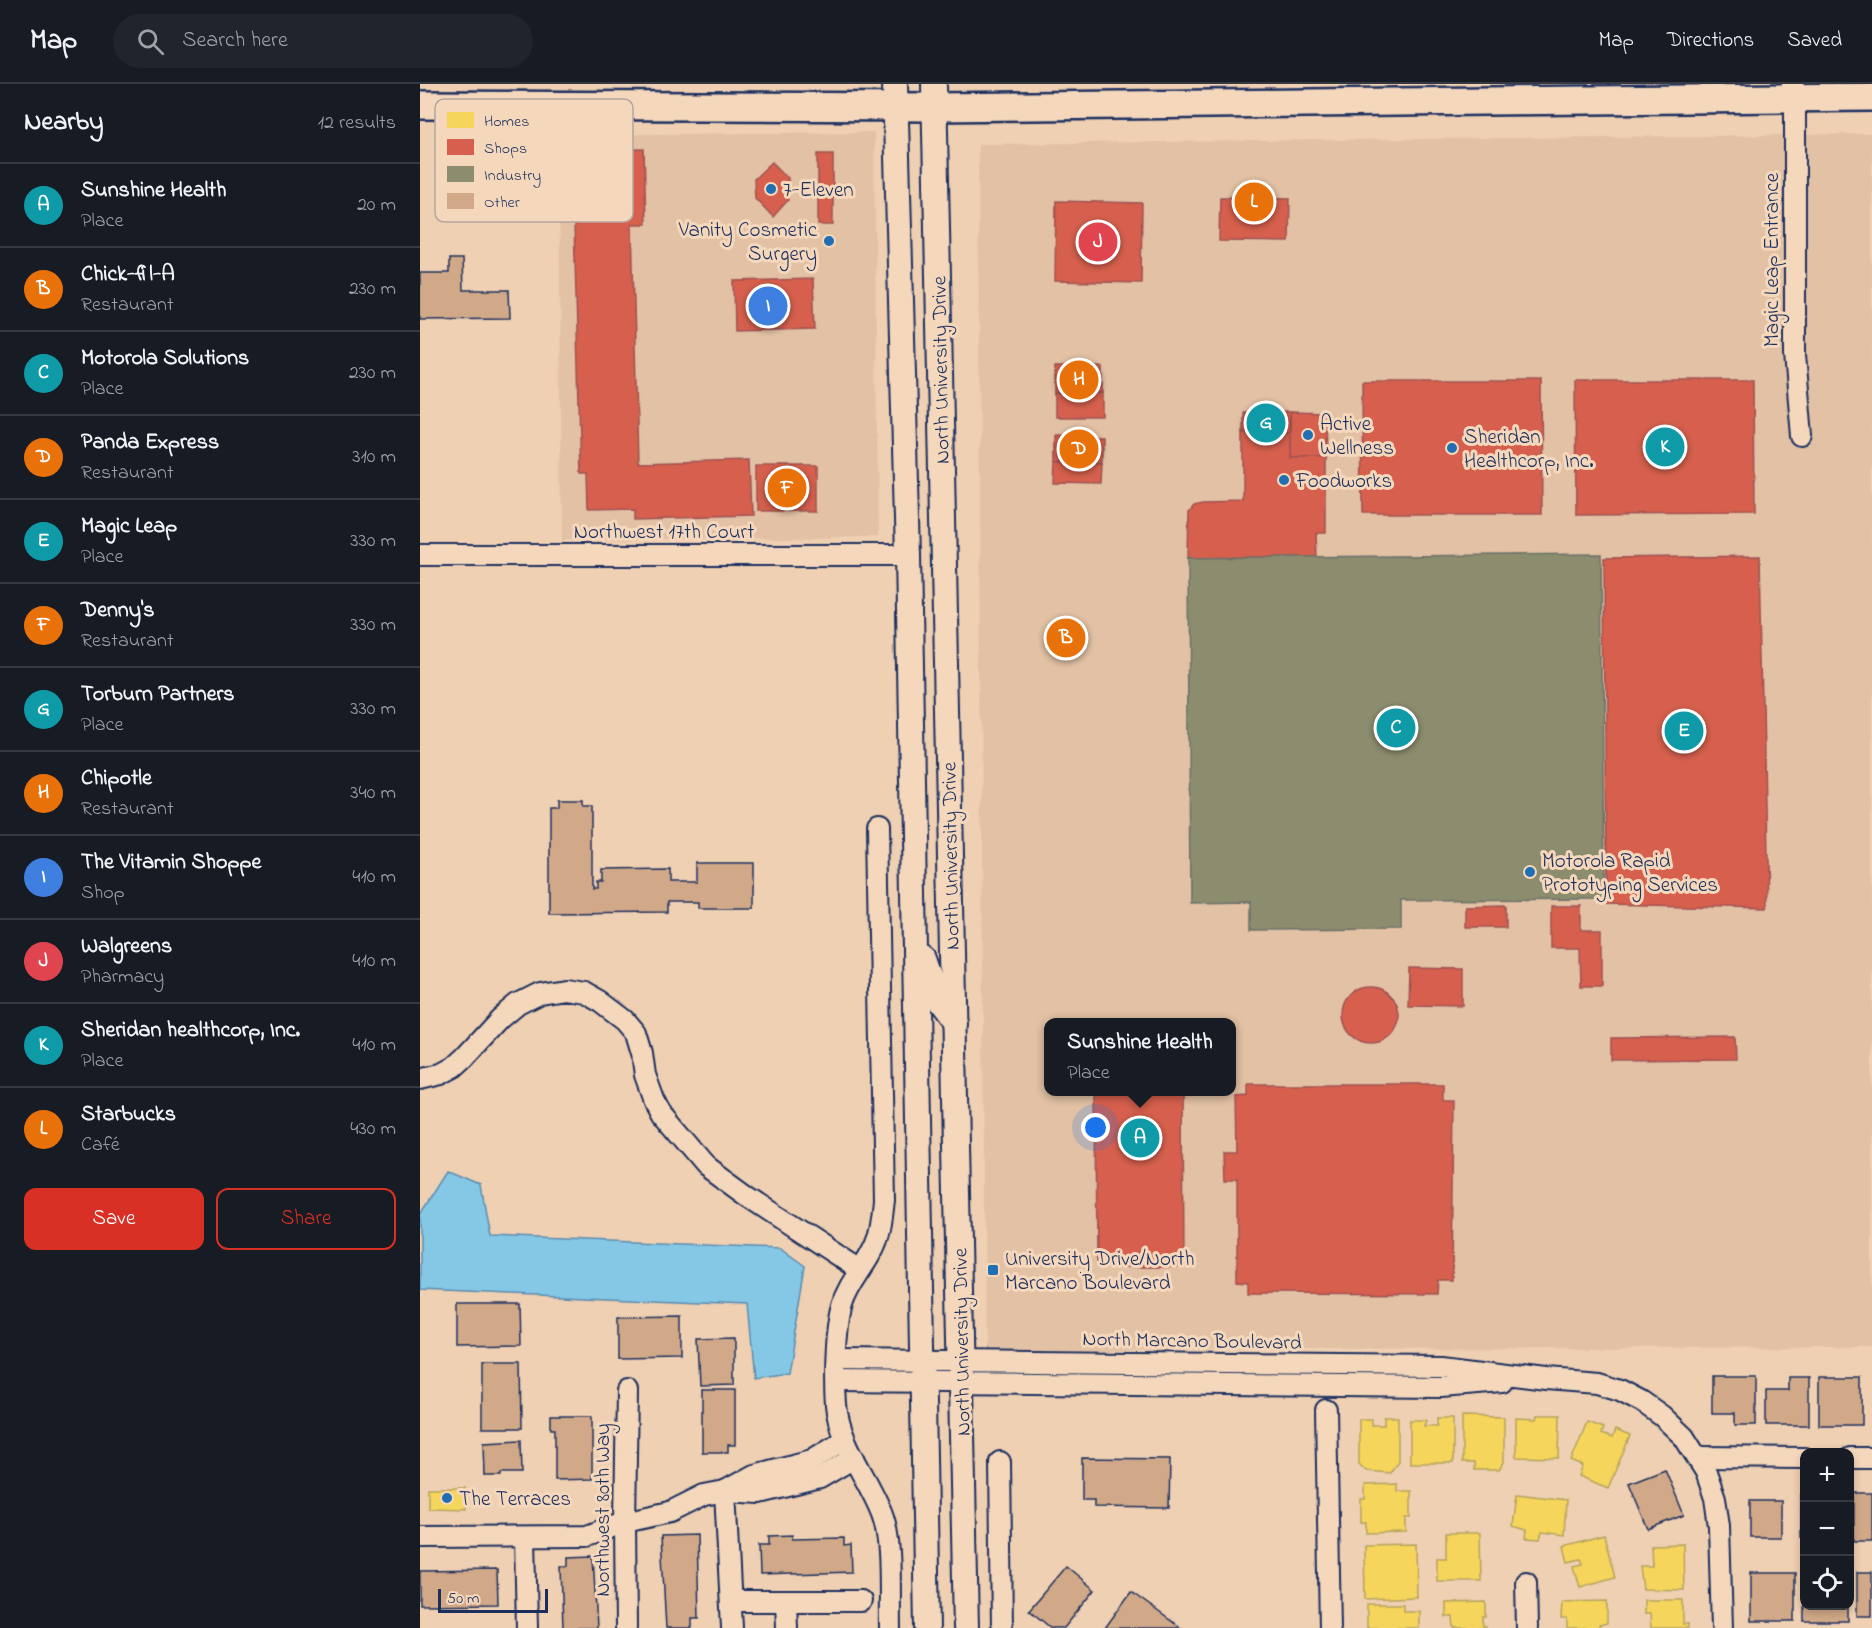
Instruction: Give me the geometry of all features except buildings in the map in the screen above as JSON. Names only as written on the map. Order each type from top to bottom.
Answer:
[{"type":"highway","points":[[633,101],[896,96],[1794,91],[1872,97]]},
{"type":"highway","points":[[420,105],[435,105]]},
{"type":"main road","name":"North University Drive","points":[[896,96],[908,555],[927,1628]]},
{"type":"main road","name":"North University Drive","points":[[934,96],[966,1628]]},
{"type":"main road","points":[[905,498],[924,538],[944,548]]},
{"type":"main road","points":[[908,555],[925,564],[943,588]]},
{"type":"main road","points":[[915,944],[925,962],[937,1000],[954,1023]]},
{"type":"street","name":"Magic Leap Entrance","points":[[1794,91],[1795,355],[1802,436]]},
{"type":"street","name":"Northwest 17th Court","points":[[420,555],[908,555]]},
{"type":"street","points":[[877,829],[884,1200],[881,1224],[874,1247],[842,1304],[837,1329],[836,1406],[849,1449],[882,1515],[888,1533],[890,1628]]},
{"type":"street","points":[[420,1079],[441,1074],[454,1067],[500,1019],[518,1004],[540,993],[564,989],[584,992],[625,1020],[636,1033],[645,1075],[654,1100],[661,1113],[706,1166],[747,1197],[860,1270]]},
{"type":"street","name":"North Marcano Boulevard","points":[[837,1360],[923,1371],[962,1372],[1441,1366],[1597,1383],[1620,1390],[1662,1416],[1684,1437],[1706,1472],[1715,1498],[1719,1526],[1722,1628]]},
{"type":"street","name":"North Marcano Boulevard","points":[[836,1381],[923,1371]]},
{"type":"street","name":"Northwest 80th Way","points":[[626,1628],[627,1392]]},
{"type":"street","points":[[1326,1410],[1329,1628]]},
{"type":"street","points":[[420,1537],[587,1536],[625,1522],[670,1512],[704,1495],[725,1491],[754,1474],[849,1449]]},
{"type":"street","points":[[1698,1457],[1800,1458]]},
{"type":"street","points":[[1854,1458],[1872,1458]]},
{"type":"street","points":[[1000,1462],[1002,1628]]},
{"type":"street","points":[[725,1491],[732,1628]]},
{"type":"street","points":[[525,1537],[527,1628]]},
{"type":"street","points":[[1526,1582],[1527,1628]]},
{"type":"street","points":[[732,1601],[861,1601]]},
{"type":"street","points":[[786,1602],[787,1628]]},
{"type":"shaded area","points":[[874,132],[878,537],[562,540],[560,222],[633,222],[633,134]]},
{"type":"shaded area","points":[[1872,134],[1872,1347],[985,1350],[978,144]]},
{"type":"water","points":[[448,1171],[481,1185],[490,1236],[780,1248],[805,1266],[787,1373],[754,1378],[747,1304],[420,1290],[420,1215]]},
{"type":"place","name":"7-Eleven","points":[[771,189]]},
{"type":"place","name":"Starbucks","points":[[1254,202]]},
{"type":"place","name":"Vanity Cosmetic Surgery","points":[[829,241]]},
{"type":"place","name":"Walgreens","points":[[1098,242]]},
{"type":"place","name":"The Vitamin Shoppe","points":[[768,306]]},
{"type":"place","name":"Chipotle","points":[[1079,380]]},
{"type":"place","name":"Torburn Partners","points":[[1266,423]]},
{"type":"place","name":"Active Wellness","points":[[1308,435]]},
{"type":"place","name":"Sheridan healthcorp, Inc.","points":[[1665,447]]},
{"type":"place","name":"Sheridan Healthcorp, Inc.","points":[[1452,448]]},
{"type":"place","name":"Panda Express","points":[[1079,449]]},
{"type":"place","name":"Foodworks","points":[[1284,480]]},
{"type":"place","name":"Denny's","points":[[787,488]]},
{"type":"place","name":"Chick-fil-A","points":[[1066,638]]},
{"type":"place","name":"Motorola Solutions","points":[[1396,728]]},
{"type":"place","name":"Magic Leap","points":[[1684,731]]},
{"type":"place","name":"Motorola Rapid Prototyping Services","points":[[1530,872]]},
{"type":"place","name":"Sunshine Health","points":[[1140,1138]]},
{"type":"place","name":"University Drive/North Marcano Boulevard","points":[[993,1270]]},
{"type":"place","name":"The Terraces","points":[[447,1498]]}]
